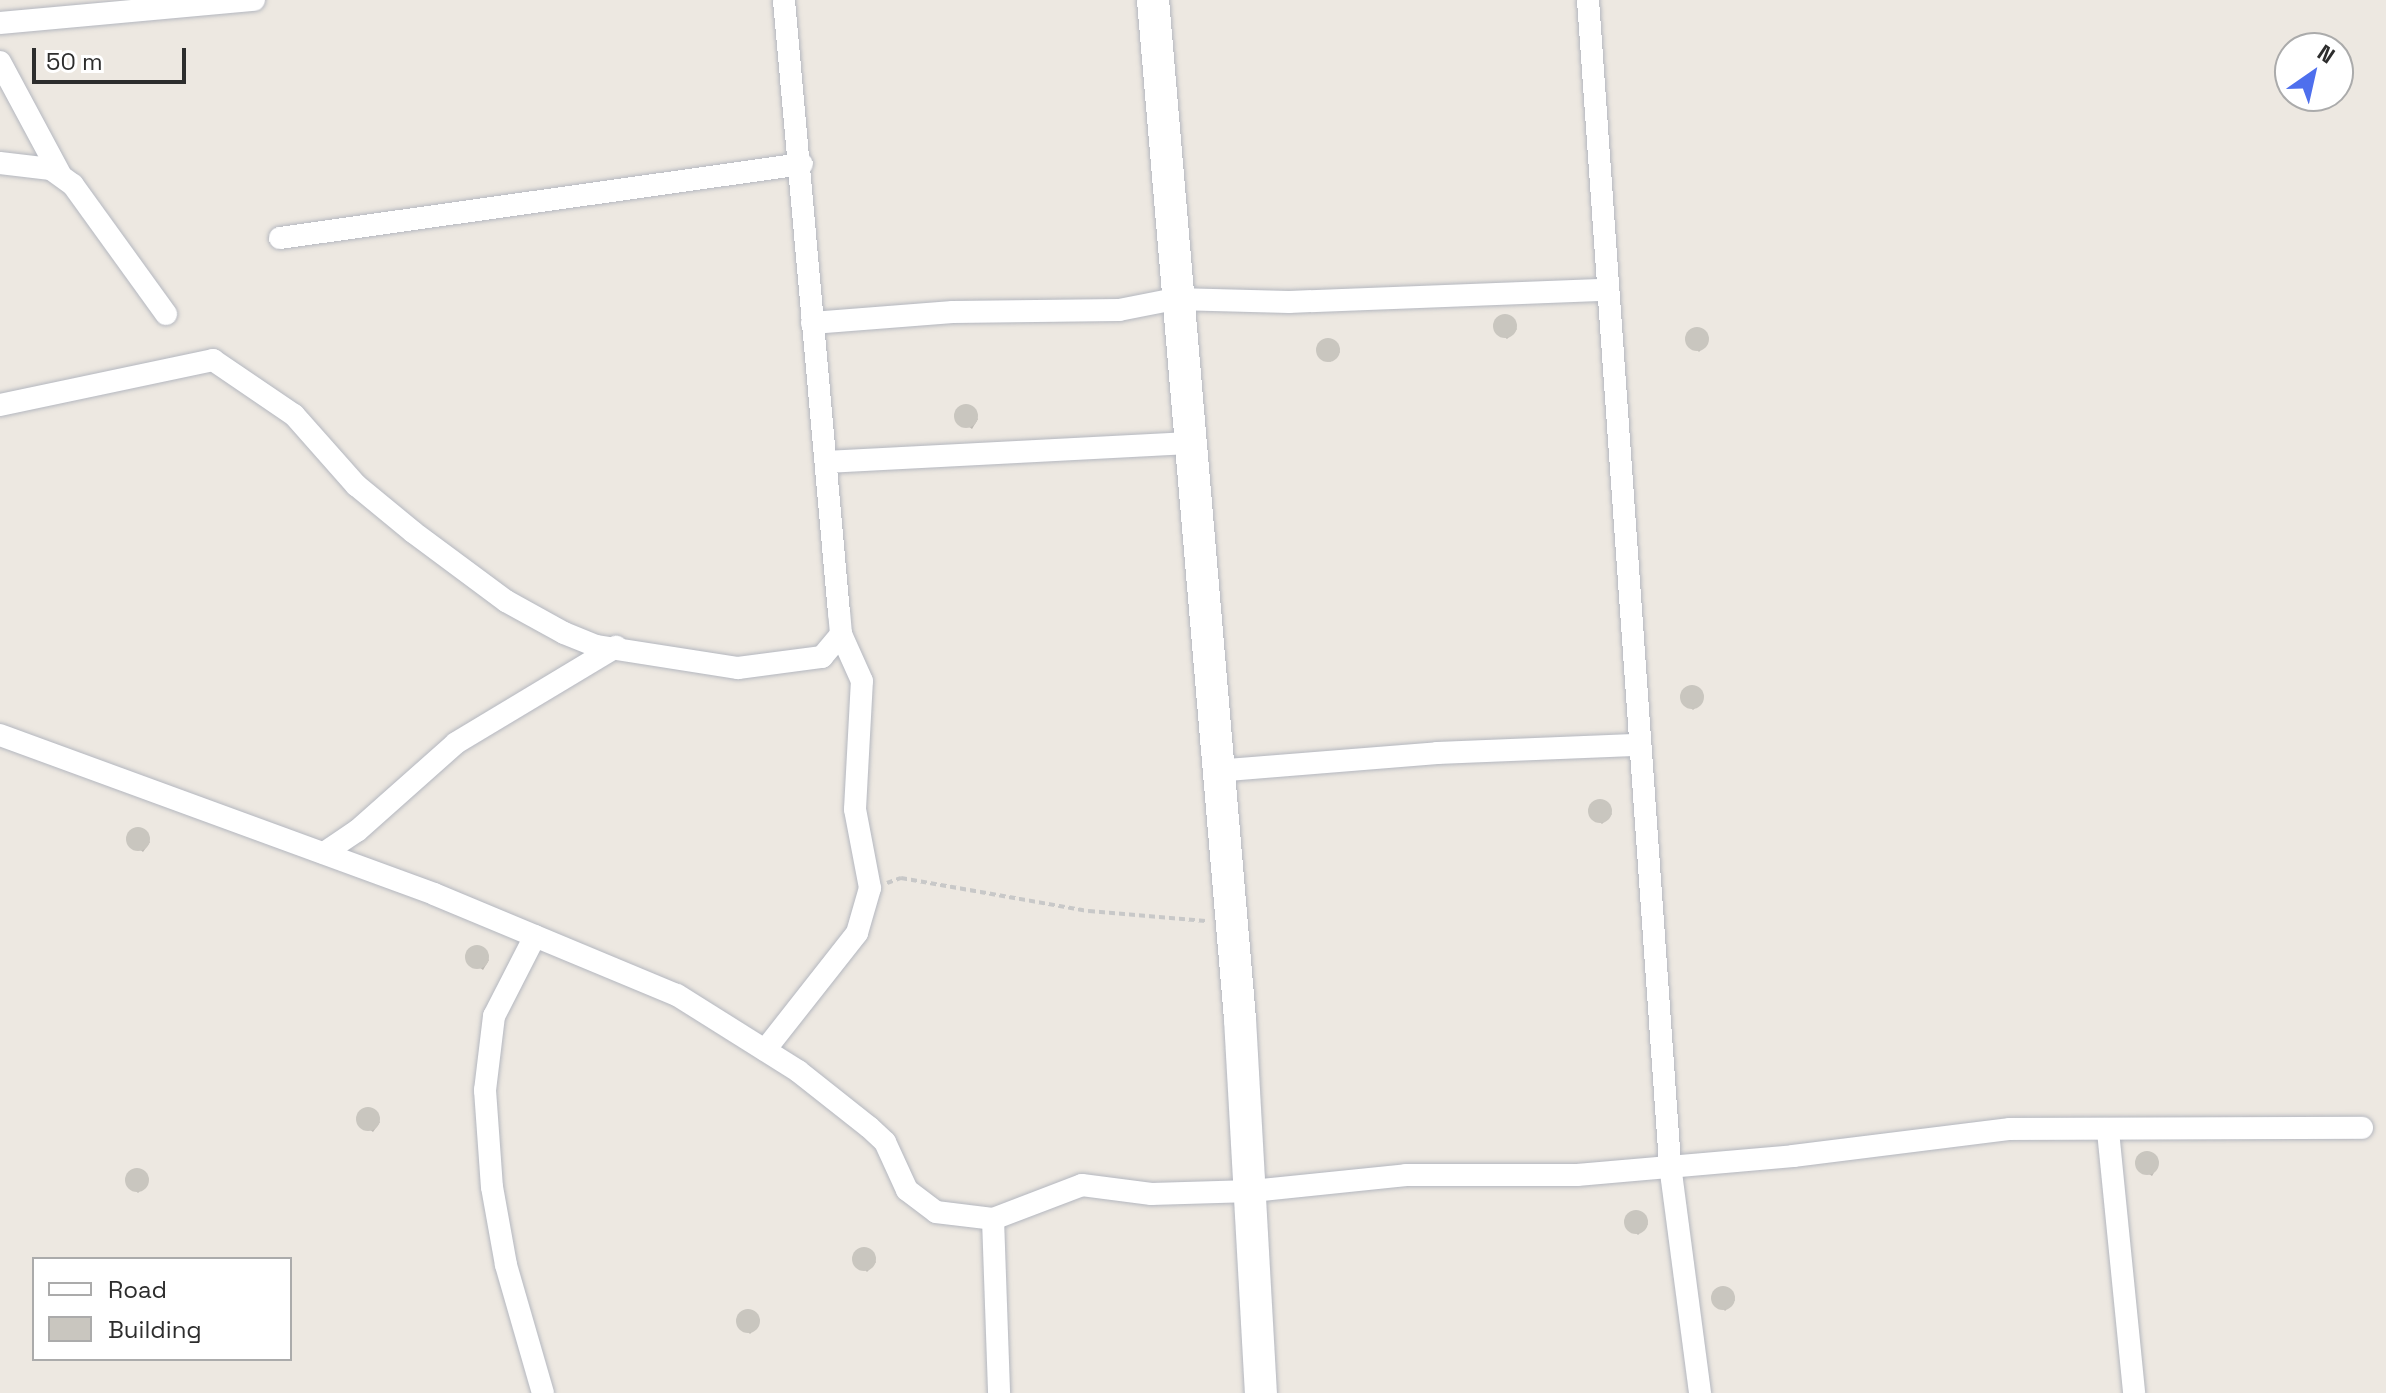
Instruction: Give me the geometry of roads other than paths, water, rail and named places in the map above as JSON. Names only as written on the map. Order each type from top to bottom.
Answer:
[{"type":"street","points":[[0,23],[254,0]]},
{"type":"street","points":[[765,1050],[857,933],[870,888],[855,809],[862,681],[841,634],[812,323],[802,164],[784,0]]},
{"type":"street","points":[[1153,0],[1175,299],[1193,443],[1215,771],[1232,923],[1252,1191],[1261,1393]]},
{"type":"street","points":[[1588,0],[1606,290],[1670,1165],[1700,1393]]},
{"type":"street","points":[[0,62],[60,174],[166,314]]},
{"type":"street","points":[[0,163],[60,174]]},
{"type":"street","points":[[280,238],[802,164]]},
{"type":"street","points":[[812,323],[953,312],[1119,310],[1175,299],[1367,300],[1606,290]]},
{"type":"street","points":[[0,405],[213,360],[294,415],[356,485],[506,601],[564,633],[597,646],[738,668],[822,657],[841,634]]},
{"type":"street","points":[[827,462],[1193,443]]},
{"type":"street","points":[[324,853],[357,831],[456,743],[616,647]]},
{"type":"street","points":[[0,735],[144,792],[324,853],[677,995],[765,1050],[885,1142],[920,1204],[936,1212],[993,1219],[1082,1185],[1151,1194],[1252,1191],[1406,1175],[1577,1175],[1793,1156],[2010,1129],[2362,1128]]},
{"type":"street","points":[[1215,771],[1437,753],[1640,745]]},
{"type":"street","points":[[535,936],[494,1016],[485,1090],[492,1187],[506,1265],[543,1393]]},
{"type":"street","points":[[2108,1131],[2134,1393]]},
{"type":"street","points":[[993,1219],[999,1393]]}]
